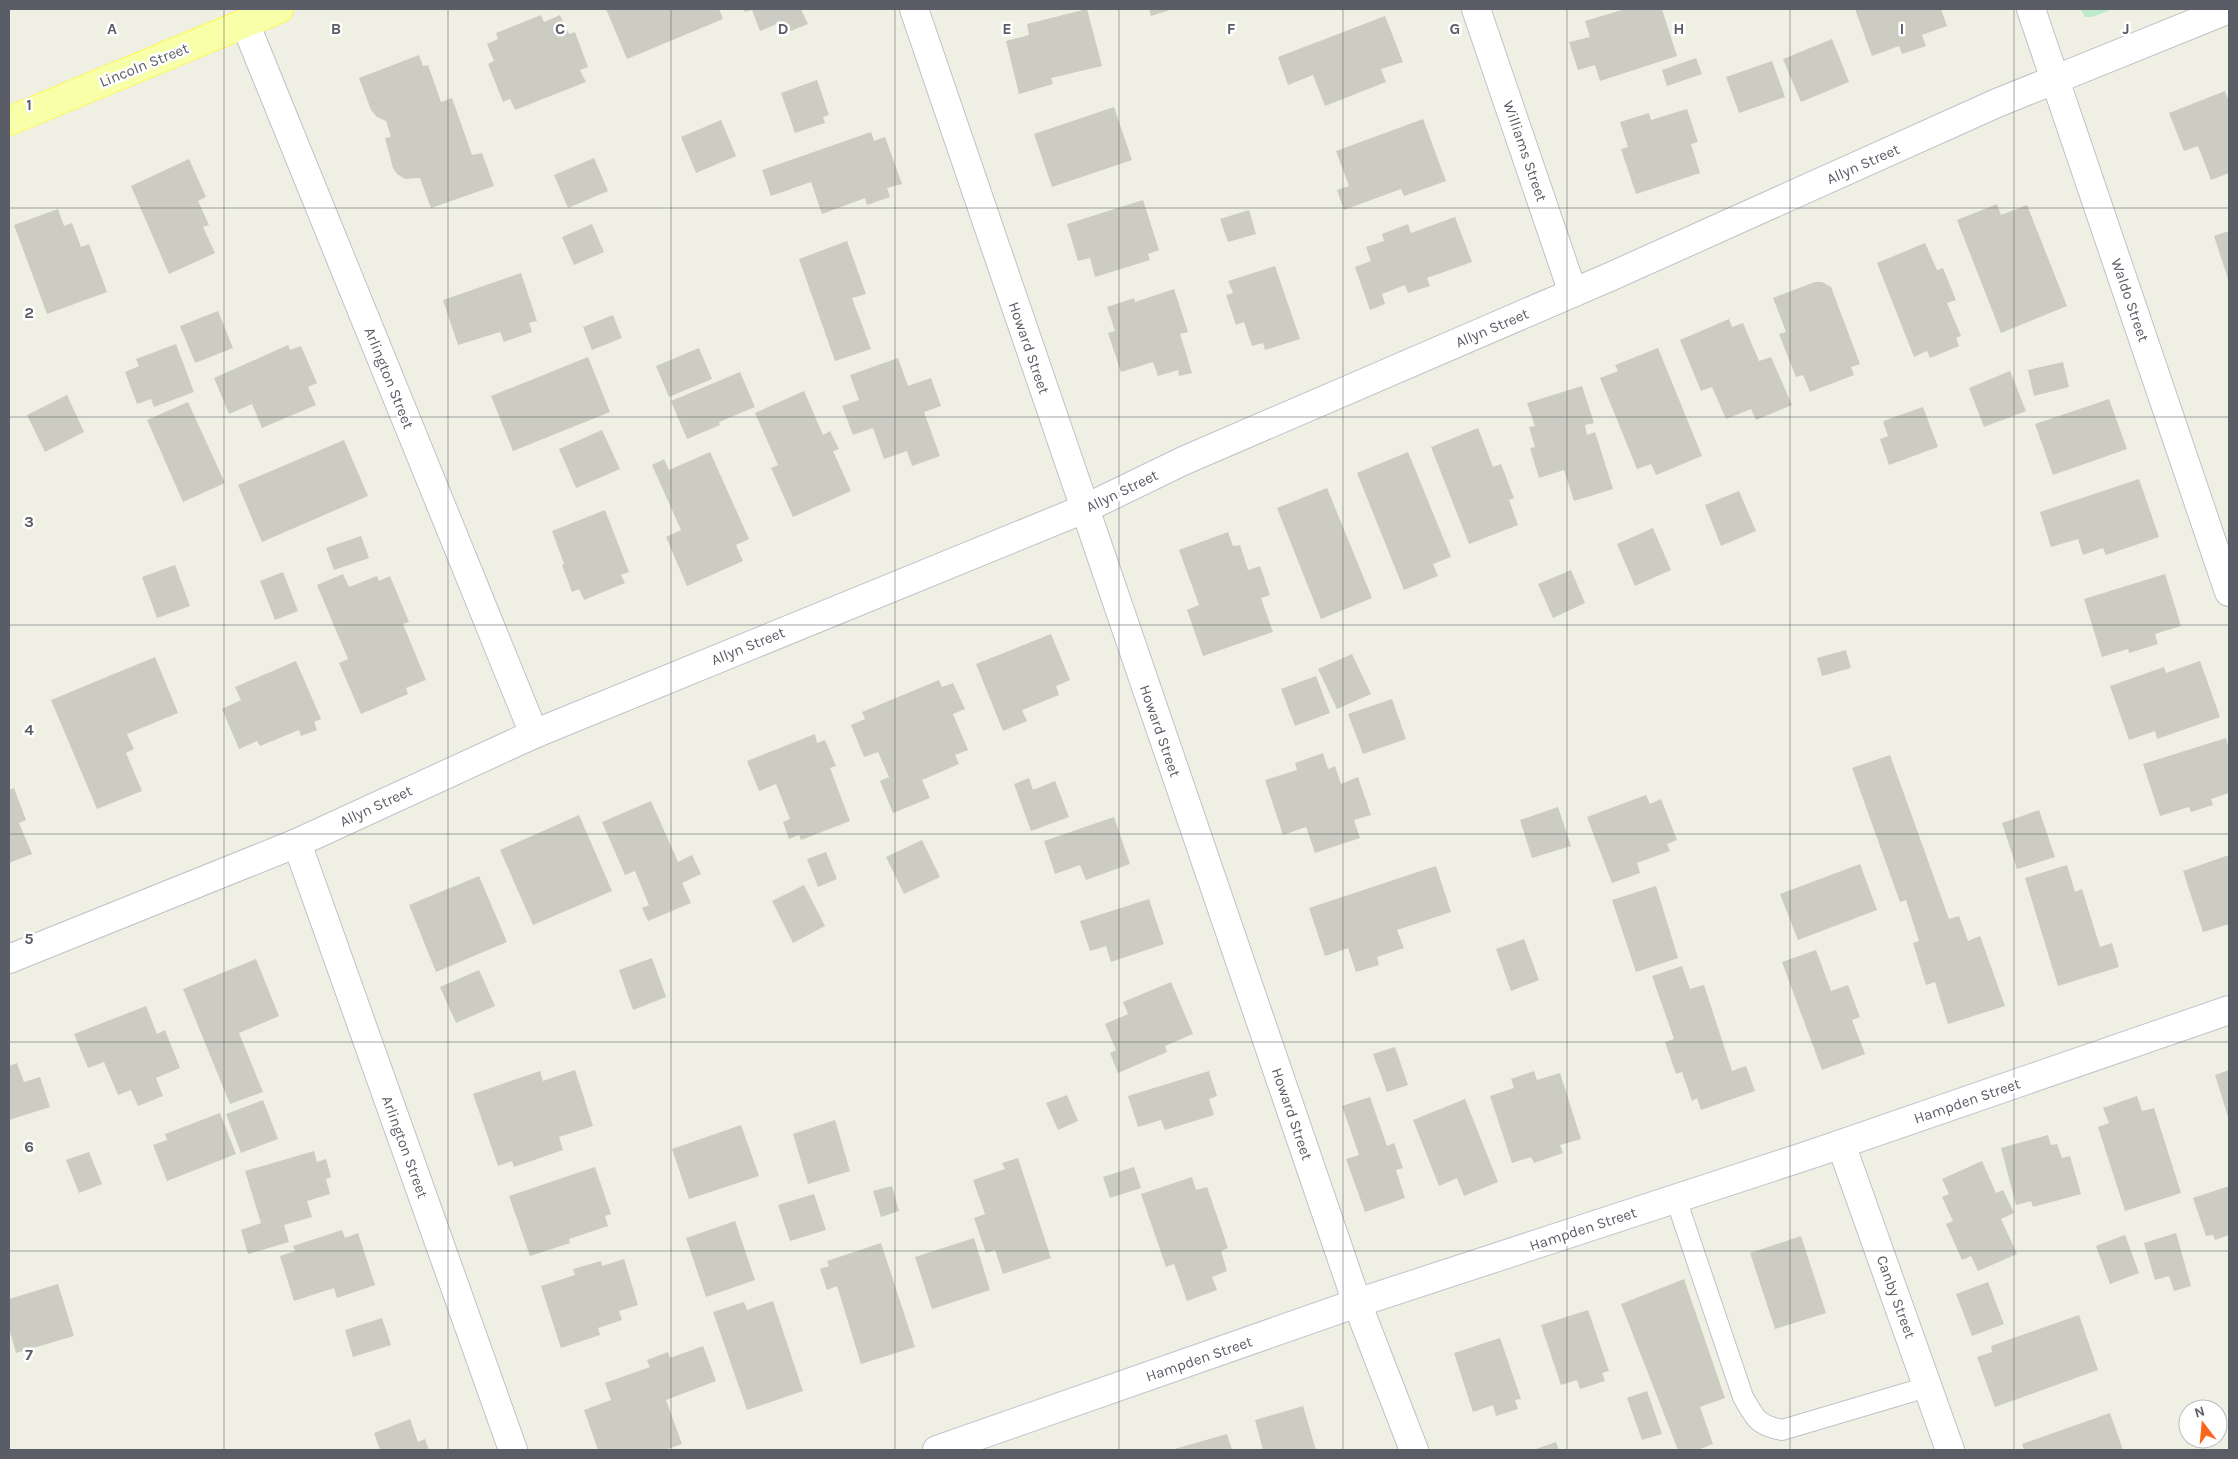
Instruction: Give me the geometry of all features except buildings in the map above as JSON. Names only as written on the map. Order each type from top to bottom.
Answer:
[{"type":"main road","name":"Lincoln Street","points":[[9,121],[279,9]]},
{"type":"street","name":"Howard Street","points":[[914,9],[1358,1303],[1414,1450]]},
{"type":"street","name":"Williams Street","points":[[1476,9],[1573,293]]},
{"type":"street","name":"Waldo Street","points":[[2031,9],[2229,592]]},
{"type":"street","name":"Allyn Street","points":[[9,959],[297,843],[534,734],[1084,509],[1184,461],[1573,293],[1997,103],[2229,10]]},
{"type":"street","name":"Arlington Street","points":[[245,23],[534,734]]},
{"type":"street","name":"Arlington Street","points":[[297,843],[513,1450]]},
{"type":"street","name":"Hampden Street","points":[[937,1450],[1358,1303],[1841,1144],[2229,1010]]},
{"type":"street","name":"Canby Street","points":[[1841,1144],[1950,1450]]},
{"type":"lane","points":[[1676,1199],[1744,1397],[1754,1417],[1765,1426],[1782,1430],[1927,1387]]},
{"type":"green space","points":[[2080,9],[2113,9],[2092,17],[2085,17]]}]
